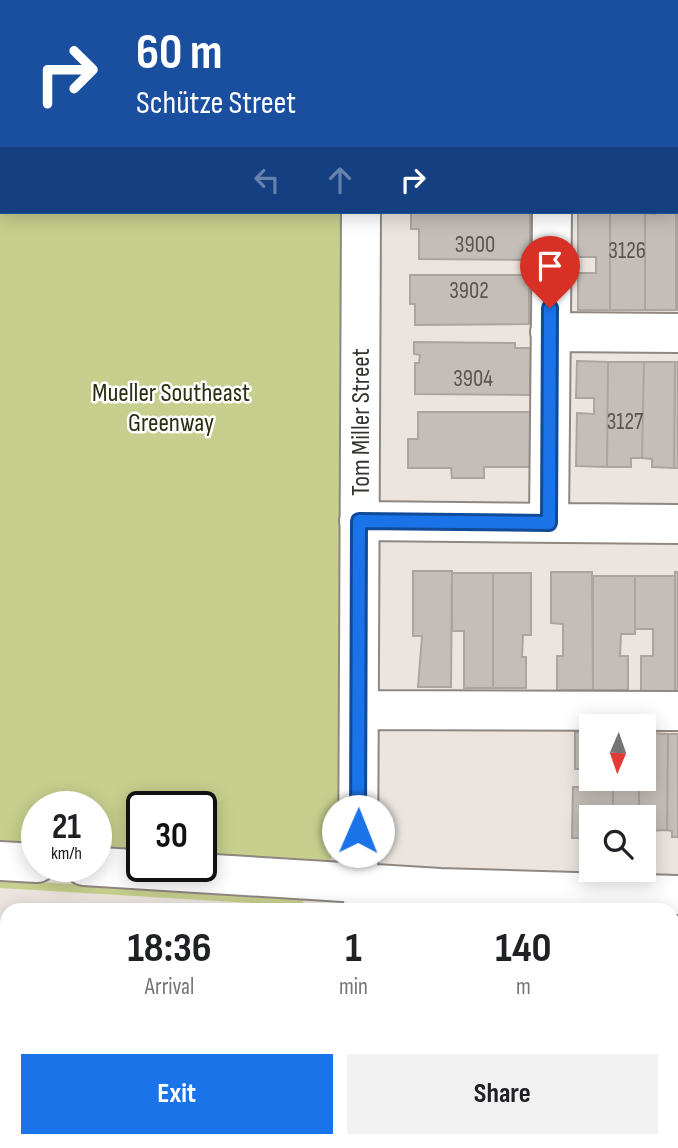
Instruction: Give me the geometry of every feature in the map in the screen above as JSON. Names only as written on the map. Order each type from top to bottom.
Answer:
[{"type":"street","name":"Tom Miller Street","points":[[361,214],[359,710],[363,897]]},
{"type":"street","points":[[549,523],[552,214]]},
{"type":"street","points":[[550,332],[678,333]]},
{"type":"street","points":[[359,521],[678,524]]},
{"type":"street","points":[[359,710],[678,711]]},
{"type":"street","points":[[0,861],[21,862]]},
{"type":"street","points":[[112,869],[363,897],[678,895]]},
{"type":"green space","name":"Mueller Southeast Greenway","points":[[0,214],[343,214],[339,840],[330,860],[314,865],[217,857],[217,791],[126,791],[126,850],[112,849],[112,791],[21,791],[21,842],[0,840]]},
{"type":"green space","points":[[0,880],[304,898],[303,903],[252,903],[0,888]]},
{"type":"building","points":[[411,214],[530,214],[530,260],[419,259],[419,229],[411,229]]},
{"type":"building","points":[[578,214],[610,214],[610,310],[578,310],[578,273],[596,273],[596,257],[578,257]]},
{"type":"building","points":[[610,214],[645,214],[645,310],[610,310]]},
{"type":"building","points":[[645,214],[676,214],[676,310],[645,310]]},
{"type":"building","points":[[676,214],[678,214],[678,310]]},
{"type":"building","points":[[410,275],[529,275],[529,324],[415,325],[415,304],[410,304]]},
{"type":"building","points":[[414,342],[515,343],[515,348],[531,348],[530,395],[415,394],[415,363],[419,363],[420,355],[414,354]]},
{"type":"building","points":[[577,361],[608,362],[607,467],[576,466],[577,413],[594,414],[594,398],[576,398]]},
{"type":"building","points":[[608,362],[644,362],[642,458],[631,458],[631,467],[607,467]]},
{"type":"building","points":[[644,362],[675,362],[674,468],[652,467],[652,459],[642,458]]},
{"type":"building","points":[[675,362],[678,362],[678,468],[674,468]]},
{"type":"building","points":[[418,412],[531,412],[531,467],[484,467],[484,478],[452,478],[451,468],[408,468],[408,439],[418,439]]},
{"type":"building","points":[[413,571],[452,571],[451,687],[418,687],[422,636],[413,636]]},
{"type":"building","points":[[551,572],[592,572],[593,690],[557,690],[557,656],[563,656],[563,624],[551,623]]},
{"type":"building","points":[[675,572],[678,572],[678,691],[675,691]]},
{"type":"building","points":[[452,573],[493,573],[493,688],[464,688],[464,631],[452,631]]},
{"type":"building","points":[[493,573],[531,573],[531,635],[523,635],[522,657],[526,657],[526,688],[493,688]]},
{"type":"building","points":[[593,576],[635,576],[635,634],[621,634],[620,656],[628,656],[628,690],[593,690]]},
{"type":"building","points":[[635,576],[675,576],[675,691],[641,691],[641,656],[653,656],[653,629],[635,629]]},
{"type":"building","points":[[575,732],[579,732],[579,769],[575,769]]},
{"type":"building","points":[[656,734],[668,734],[667,830],[656,830],[656,805],[639,805],[639,791],[656,791]]},
{"type":"building","points":[[668,734],[678,734],[678,837],[672,837],[672,831],[667,830]]},
{"type":"building","points":[[573,787],[579,787],[579,791],[613,791],[613,805],[579,805],[579,838],[572,838]]},
{"type":"building","points":[[613,791],[639,791],[639,805],[613,805]]},
{"type":"route","points":[[358,831],[359,521],[549,523],[550,308]]}]
